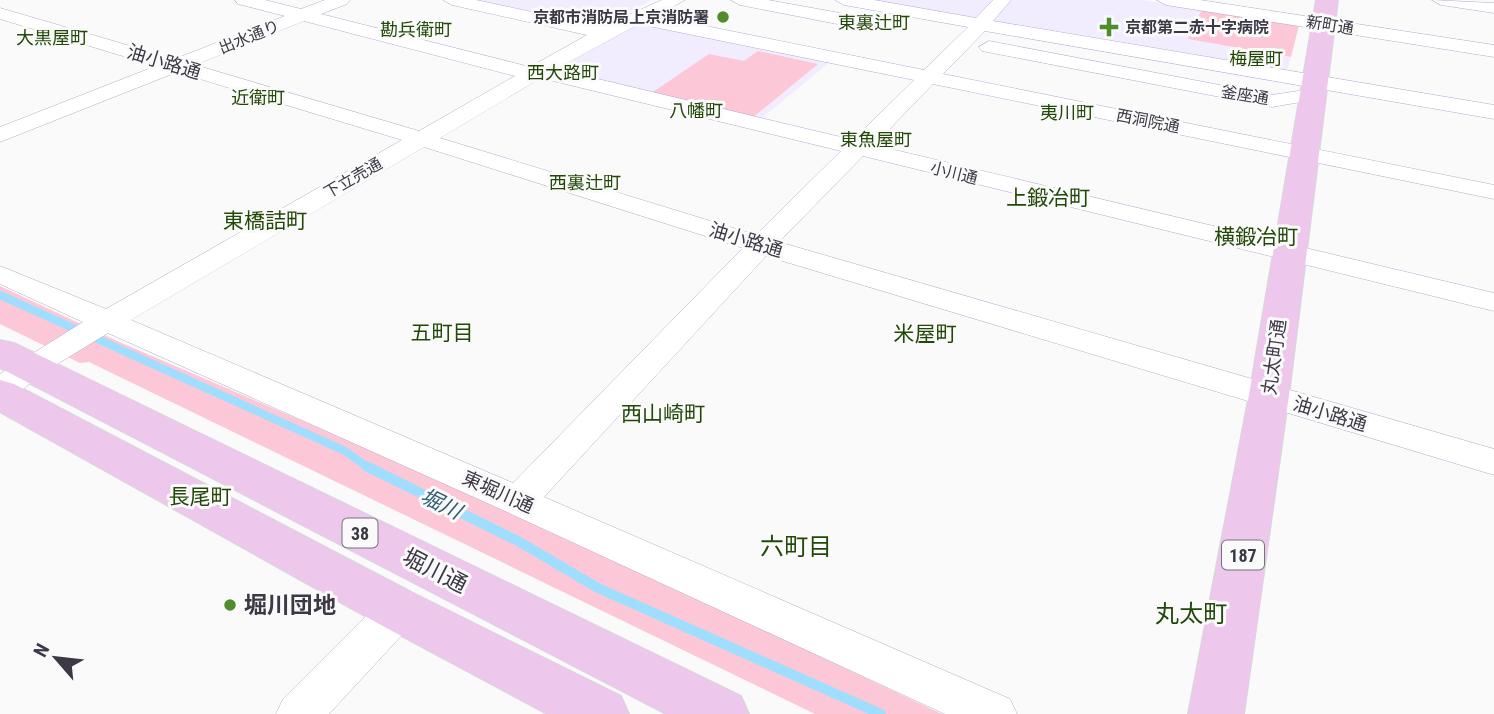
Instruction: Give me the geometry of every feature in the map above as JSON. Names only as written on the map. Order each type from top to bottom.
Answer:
[{"type":"main road","name":"丸太町通","points":[[1216,714],[1269,395],[1327,0]]},
{"type":"main road","name":"38","points":[[17,371],[399,610],[601,714]]},
{"type":"main road","name":"堀川通","points":[[17,371],[721,714]]},
{"type":"street","name":"小川通","points":[[244,0],[1494,302]]},
{"type":"street","name":"出水通り","points":[[0,135],[341,0]]},
{"type":"street","points":[[452,0],[604,33]]},
{"type":"street","name":"下立売通","points":[[17,371],[604,33],[676,0]]},
{"type":"street","points":[[740,0],[897,30]]},
{"type":"street","name":"釜座通","points":[[789,0],[964,34],[1272,101],[1312,88]]},
{"type":"street","name":"釜座通","points":[[844,0],[964,34],[1312,88],[1494,112]]},
{"type":"street","points":[[517,501],[761,245],[928,77],[964,34],[1002,0]]},
{"type":"street","name":"新町通","points":[[1167,0],[1494,51]]},
{"type":"street","points":[[1441,0],[1494,8]]},
{"type":"street","name":"油小路通","points":[[0,13],[761,245],[1494,462]]},
{"type":"street","name":"西洞院通","points":[[638,18],[1494,192]]},
{"type":"street","name":"東堀川通","points":[[0,274],[100,325],[517,501],[993,714]]},
{"type":"street","points":[[299,714],[399,610]]},
{"type":"shaded area","points":[[470,0],[652,0],[603,25],[583,24]]},
{"type":"shaded area","name":"京都第二赤十字病院","points":[[870,0],[1141,0],[1202,9],[1189,39],[1291,57],[1288,68],[1271,72]]},
{"type":"shaded area","points":[[1202,9],[1299,25],[1291,57],[1188,39]]},
{"type":"shaded area","points":[[644,22],[830,62],[757,122],[552,73],[621,32]]},
{"type":"shaded area","points":[[758,51],[818,64],[751,119],[650,94],[709,54],[744,61]]},
{"type":"shaded area","points":[[0,286],[117,341],[496,504],[942,714],[815,714],[89,362],[80,363],[0,324]]},
{"type":"waterway","name":"堀川","points":[[0,295],[345,451],[367,466]]},
{"type":"waterway","name":"堀川","points":[[367,466],[518,541],[598,588],[881,714]]},
{"type":"place","name":"京都市消防局上京消防署","points":[[723,17]]},
{"type":"place","name":"京都第二赤十字病院","points":[[1109,27]]},
{"type":"place","name":"堀川団地","points":[[230,605]]},
{"type":"district","name":"東裏辻町","points":[[874,22]]},
{"type":"district","name":"勘兵衛町","points":[[416,29]]},
{"type":"district","name":"大黒屋町","points":[[52,37]]},
{"type":"district","name":"梅屋町","points":[[1256,58]]},
{"type":"district","name":"西大路町","points":[[563,72]]},
{"type":"district","name":"近衛町","points":[[258,97]]},
{"type":"district","name":"八幡町","points":[[696,110]]},
{"type":"district","name":"夷川町","points":[[1067,112]]},
{"type":"district","name":"東魚屋町","points":[[876,139]]},
{"type":"district","name":"西裏辻町","points":[[585,182]]},
{"type":"district","name":"上鍛冶町","points":[[1048,198]]},
{"type":"district","name":"東橋詰町","points":[[265,221]]},
{"type":"district","name":"横鍛冶町","points":[[1256,237]]},
{"type":"district","name":"五町目","points":[[442,333]]},
{"type":"district","name":"米屋町","points":[[925,334]]},
{"type":"district","name":"西山崎町","points":[[663,414]]},
{"type":"district","name":"長尾町","points":[[200,497]]},
{"type":"district","name":"六町目","points":[[796,547]]},
{"type":"district","name":"丸太町","points":[[1191,614]]}]
